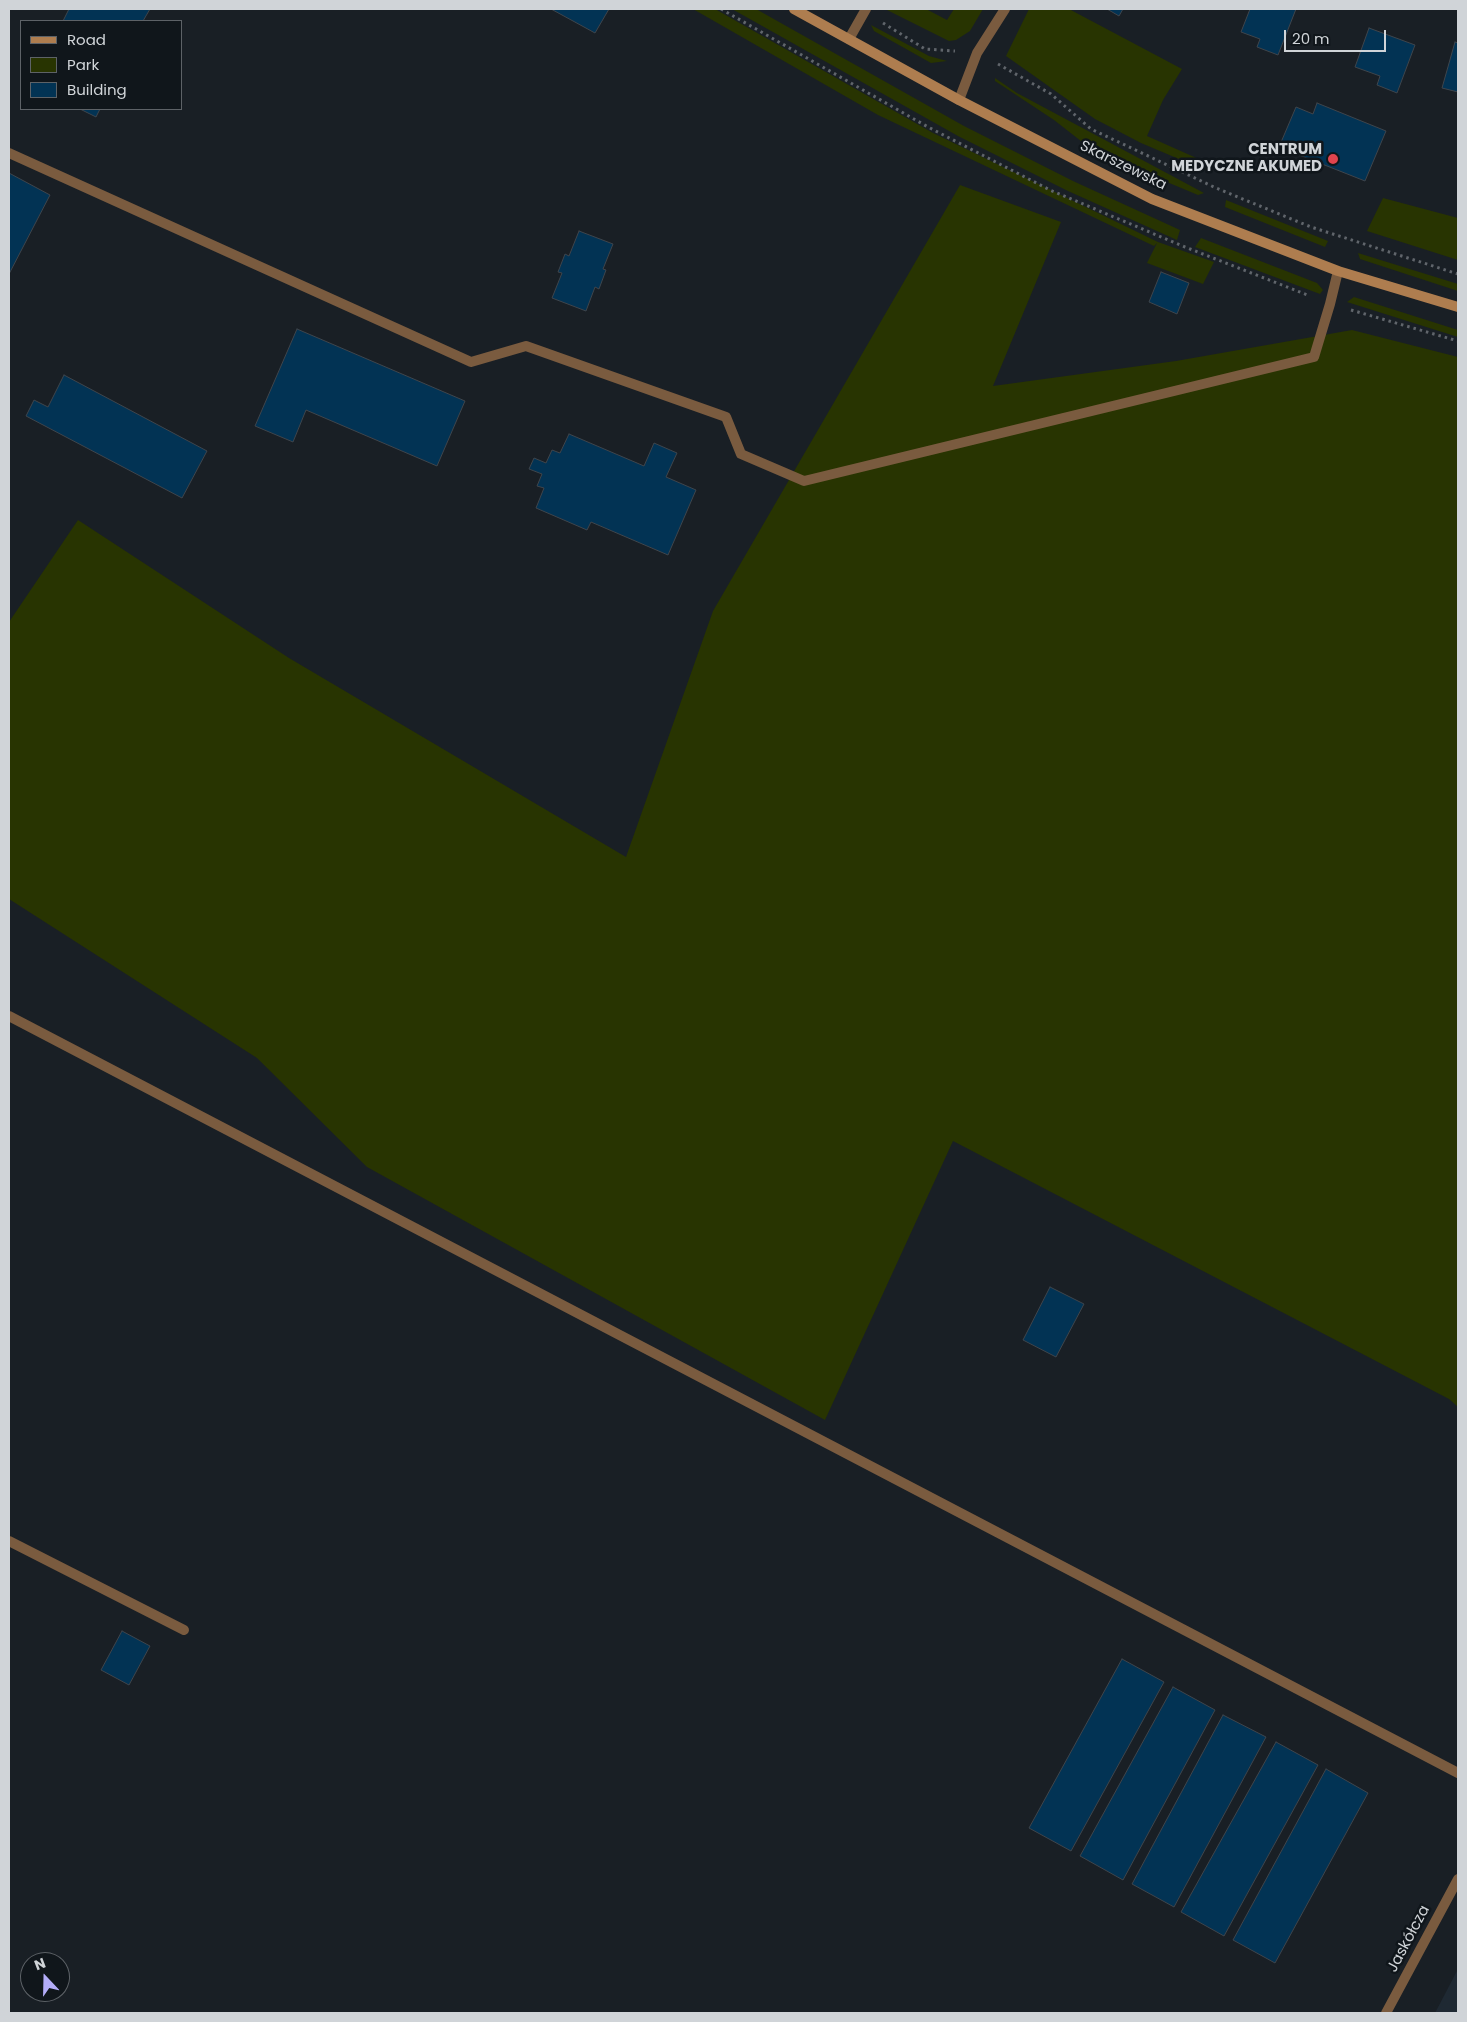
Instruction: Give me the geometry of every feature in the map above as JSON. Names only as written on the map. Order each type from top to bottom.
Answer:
[{"type":"main road","name":"Skarszewska","points":[[794,9],[806,12],[849,39],[959,100],[1152,199],[1338,271],[1458,307]]},
{"type":"street","points":[[959,100],[977,53],[1005,9]]},
{"type":"street","points":[[849,39],[866,11]]},
{"type":"street","points":[[9,153],[471,362],[526,346],[726,417],[741,454],[804,481],[1314,356],[1338,271]]},
{"type":"street","points":[[9,1016],[1458,1773]]},
{"type":"street","points":[[9,1541],[184,1630]]},
{"type":"street","name":"Jaskółcza","points":[[1386,2013],[1458,1878]]},
{"type":"path","points":[[721,9],[928,127],[1050,190],[1185,247],[1330,304],[1458,341]]},
{"type":"path","points":[[866,11],[925,48],[977,53],[1051,94],[1091,129],[1216,188],[1312,227],[1458,274]]},
{"type":"shaded area","points":[[1458,1969],[1458,2013],[1435,2013]]},
{"type":"green space","points":[[693,9],[715,9],[933,133],[1158,242],[1214,262],[1203,284],[1147,263],[1157,243],[1154,246],[878,115]]},
{"type":"green space","points":[[732,9],[756,9],[964,126],[1073,181],[1180,230],[1177,240],[1068,191],[958,136]]},
{"type":"green space","points":[[885,9],[926,9],[947,20],[954,9],[983,9],[970,31],[956,40],[949,41]]},
{"type":"green space","points":[[1029,9],[1069,9],[1182,69],[1163,100],[1147,136],[1210,164],[1205,170],[1141,143],[1095,119],[1006,56]]},
{"type":"green space","points":[[871,25],[929,56],[947,61],[931,63],[874,31]]},
{"type":"green space","points":[[995,78],[1017,93],[1204,193],[1198,195],[1095,152],[1054,120],[995,81]]},
{"type":"green space","points":[[960,185],[1061,222],[993,386],[1176,361],[1352,330],[1458,357],[1458,1407],[1449,1399],[953,1141],[825,1420],[367,1167],[257,1058],[9,899],[9,622],[78,520],[289,658],[626,857],[713,611]]},
{"type":"green space","points":[[1383,198],[1458,218],[1458,260],[1367,231]]},
{"type":"green space","points":[[1226,200],[1328,241],[1325,247],[1225,207]]},
{"type":"green space","points":[[1201,238],[1317,283],[1323,290],[1320,294],[1195,247]]},
{"type":"green space","points":[[1358,253],[1458,284],[1458,291],[1360,259]]},
{"type":"green space","points":[[1354,297],[1458,330],[1458,337],[1347,302]]},
{"type":"building","points":[[69,9],[150,9],[144,20],[64,20]]},
{"type":"building","points":[[551,9],[609,9],[595,33]]},
{"type":"building","points":[[1107,9],[1123,9],[1119,16]]},
{"type":"building","points":[[1250,9],[1296,9],[1278,55],[1257,47],[1260,39],[1241,32]]},
{"type":"building","points":[[1369,28],[1415,45],[1397,93],[1377,85],[1380,76],[1355,67]]},
{"type":"building","points":[[1455,42],[1458,43],[1458,92],[1442,88]]},
{"type":"building","points":[[1317,103],[1386,131],[1365,181],[1279,147],[1296,107],[1313,114]]},
{"type":"building","points":[[82,110],[100,110],[96,117]]},
{"type":"building","points":[[9,173],[50,195],[9,274]]},
{"type":"building","points":[[579,231],[613,244],[603,269],[606,270],[599,289],[595,287],[586,311],[552,298],[562,273],[558,272],[565,254],[569,256]]},
{"type":"building","points":[[1161,272],[1189,283],[1177,314],[1149,302]]},
{"type":"building","points":[[297,329],[465,401],[437,466],[306,410],[293,442],[255,426]]},
{"type":"building","points":[[64,375],[207,451],[182,498],[26,416],[34,400],[48,407]]},
{"type":"building","points":[[569,434],[644,466],[654,443],[677,453],[666,477],[696,490],[668,555],[591,522],[587,530],[536,508],[544,488],[537,486],[542,474],[529,469],[534,458],[546,463],[552,450],[560,453]]},
{"type":"building","points":[[1050,1287],[1084,1304],[1056,1357],[1023,1340]]},
{"type":"building","points":[[122,1631],[150,1646],[129,1685],[101,1670]]},
{"type":"building","points":[[1122,1659],[1164,1682],[1071,1851],[1029,1828]]},
{"type":"building","points":[[1173,1687],[1215,1710],[1123,1880],[1080,1856]]},
{"type":"building","points":[[1223,1715],[1266,1737],[1174,1907],[1132,1884]]},
{"type":"building","points":[[1276,1742],[1318,1765],[1224,1936],[1181,1912]]},
{"type":"building","points":[[1326,1769],[1368,1793],[1275,1963],[1233,1940]]},
{"type":"place","name":"CENTRUM MEDYCZNE AKUMED","points":[[1333,159]]}]
